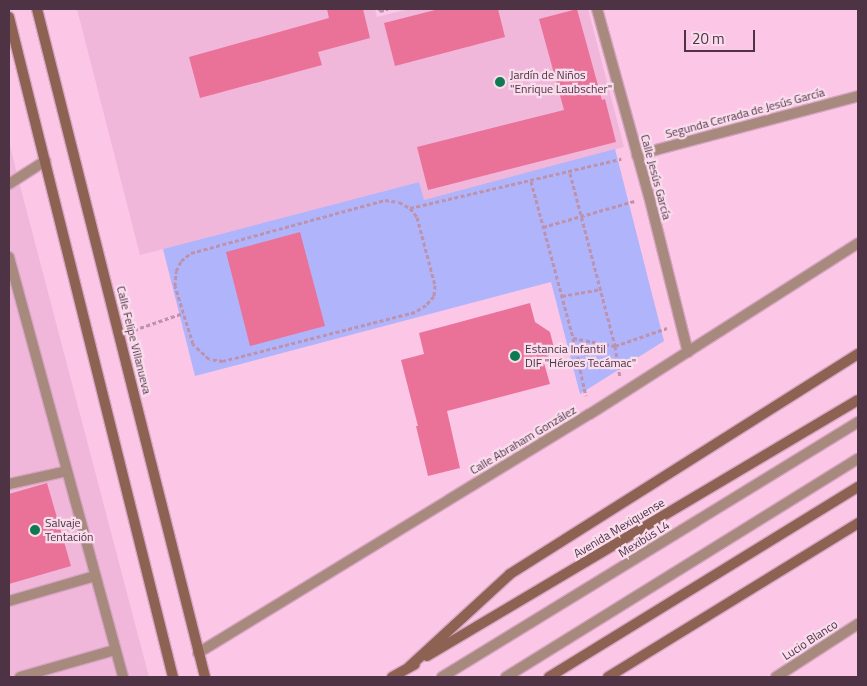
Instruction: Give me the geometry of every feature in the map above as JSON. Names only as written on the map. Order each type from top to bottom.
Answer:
[{"type":"main road","name":"Calle Felipe Villanueva","points":[[38,9],[205,677]]},
{"type":"main road","points":[[9,17],[173,677]]},
{"type":"main road","points":[[409,667],[510,574],[858,354]]},
{"type":"main road","name":"Avenida Mexiquense","points":[[392,677],[858,400]]},
{"type":"main road","points":[[549,677],[858,486]]},
{"type":"main road","points":[[608,677],[858,523]]},
{"type":"street","name":"Calle Jesús García","points":[[597,9],[649,196],[688,352]]},
{"type":"street","name":"Segunda Cerrada de Jesús García","points":[[638,155],[858,96]]},
{"type":"street","points":[[9,184],[46,161]]},
{"type":"street","name":"Calle Abraham González","points":[[198,653],[590,414],[858,243]]},
{"type":"street","points":[[9,257],[123,677]]},
{"type":"street","name":"Mexibús L4","points":[[442,677],[858,422]]},
{"type":"street","points":[[506,677],[858,459]]},
{"type":"street","points":[[9,484],[67,471]]},
{"type":"street","points":[[9,600],[95,576]]},
{"type":"street","name":"Lucio Blanco","points":[[776,677],[858,624]]},
{"type":"street","points":[[20,677],[115,650]]},
{"type":"path","points":[[380,9],[380,11],[388,9]]},
{"type":"path","points":[[410,208],[570,173],[638,155]]},
{"type":"path","points":[[570,173],[615,346],[623,393]]},
{"type":"path","points":[[531,181],[573,338],[590,414]]},
{"type":"path","points":[[544,227],[649,196]]},
{"type":"path","points":[[385,200],[399,202],[410,208],[417,217],[435,286],[434,296],[415,312],[224,360],[209,359],[193,344],[184,313],[175,286],[176,271],[181,261],[191,253],[385,200]]},
{"type":"path","points":[[562,296],[600,288]]},
{"type":"path","points":[[120,334],[184,313]]},
{"type":"path","points":[[573,338],[615,346],[680,324]]},
{"type":"shaded area","points":[[77,9],[375,9],[377,17],[409,9],[588,9],[624,147],[424,201],[419,182],[140,255]]},
{"type":"shaded area","points":[[9,142],[18,178],[149,677],[9,677]]},
{"type":"shaded area","points":[[615,149],[664,341],[580,394],[551,282],[195,376],[163,249],[419,182],[424,200]]},
{"type":"building","points":[[327,9],[363,9],[370,38],[318,52],[322,65],[200,98],[189,57],[329,18]]},
{"type":"building","points":[[439,9],[498,9],[505,37],[395,66],[384,23]]},
{"type":"building","points":[[577,9],[602,100],[605,99],[616,142],[428,190],[417,147],[564,110],[539,19]]},
{"type":"building","points":[[300,232],[325,326],[250,346],[226,252]]},
{"type":"building","name":"Estancia Infantil DIF \"Héroes Tecámac\"","points":[[530,303],[535,322],[550,332],[554,348],[544,363],[550,384],[447,411],[460,468],[428,476],[416,426],[418,426],[401,360],[424,354],[419,333]]},
{"type":"building","name":"Salvaje Tentación","points":[[47,483],[71,566],[9,584],[9,494]]},
{"type":"place","name":"Jardín de Niños \"Enrique Laubscher\"","points":[[500,82]]},
{"type":"place","name":"Estancia Infantil DIF \"Héroes Tecámac\"","points":[[515,356]]},
{"type":"place","name":"Salvaje Tentación","points":[[35,530]]}]
